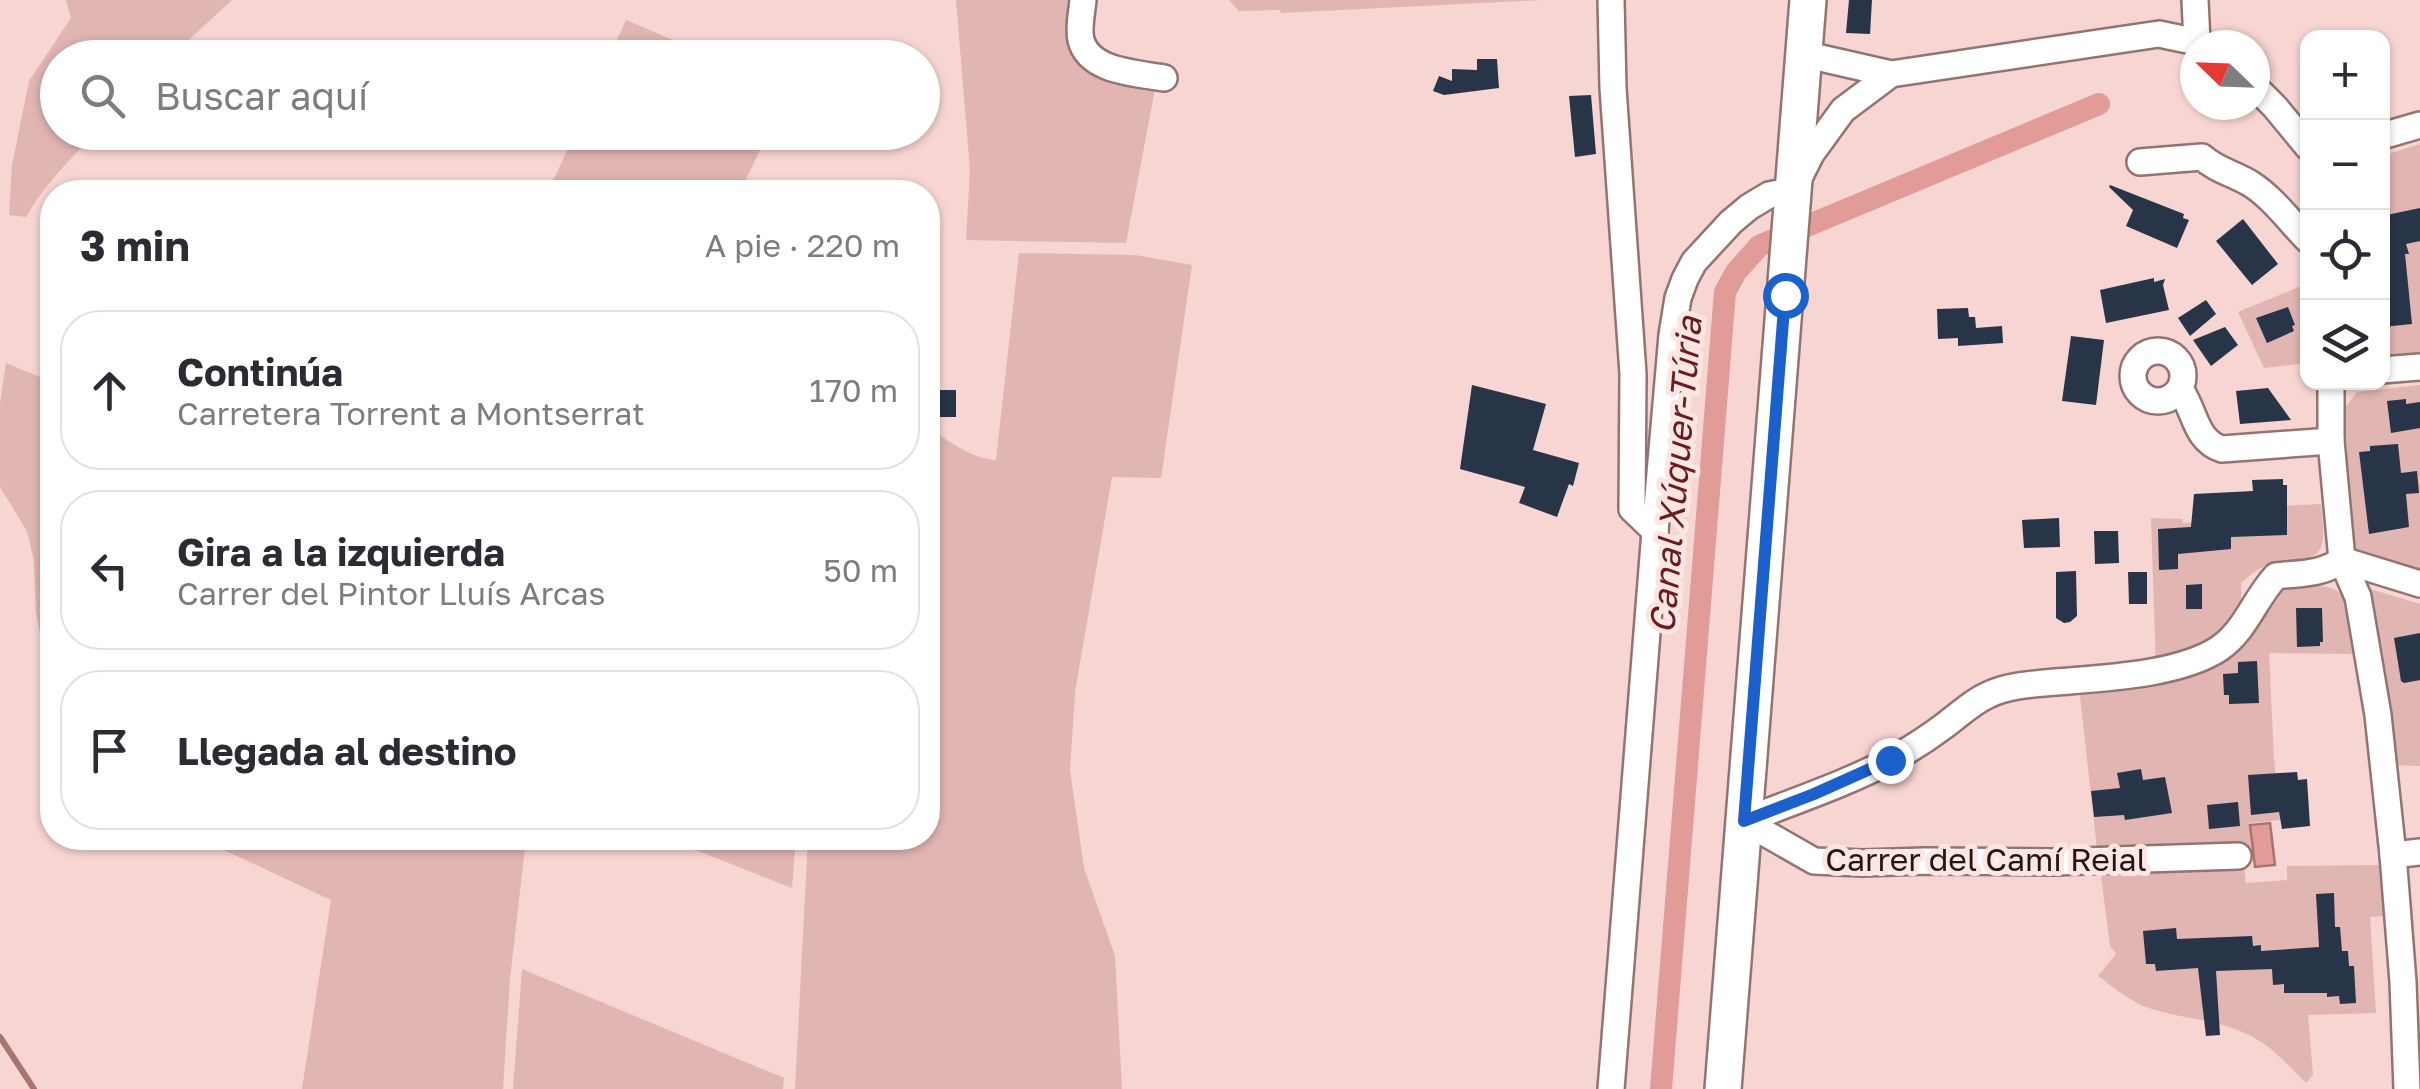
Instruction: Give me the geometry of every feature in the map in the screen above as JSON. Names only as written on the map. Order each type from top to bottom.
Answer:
[{"type":"main road","points":[[1723,1089],[1808,0]]},
{"type":"street","points":[[1083,0],[1079,36],[1087,55],[1114,68],[1164,78]]},
{"type":"street","points":[[1611,0],[1613,88],[1633,374],[1632,509],[1655,531]]},
{"type":"street","points":[[2195,0],[2198,30]]},
{"type":"street","points":[[1803,54],[1891,74],[2159,34],[2180,39]]},
{"type":"street","points":[[1611,1089],[1655,531],[1678,298],[1694,262],[1711,242],[1749,207],[1769,195],[1793,196],[1811,154],[1843,110],[1891,74]]},
{"type":"street","points":[[2270,101],[2300,137]]},
{"type":"street","points":[[2390,134],[2420,125]]},
{"type":"street","points":[[2140,162],[2202,157],[2254,186],[2300,231]]},
{"type":"street","points":[[2390,369],[2420,367]]},
{"type":"street","points":[[2180,389],[2211,446],[2222,449],[2332,441]]},
{"type":"street","points":[[2331,390],[2342,560],[2358,597],[2378,715],[2403,982],[2407,1089]]},
{"type":"street","points":[[1744,821],[1890,760],[2001,690],[2166,669],[2206,656],[2235,634],[2276,576],[2329,570],[2342,560]]},
{"type":"street","points":[[2342,560],[2420,584]]},
{"type":"street","name":"Carrer del Camí Reial","points":[[1744,821],[1814,861],[2053,862],[2238,856]]},
{"type":"street","points":[[2393,855],[2420,852]]},
{"type":"shaded area","points":[[66,0],[232,0],[188,40],[56,40],[71,18]]},
{"type":"shaded area","points":[[956,0],[1075,0],[1074,37],[1155,89],[1126,243],[966,240],[970,170]]},
{"type":"shaded area","points":[[1229,0],[1543,0],[1281,13],[1239,11]]},
{"type":"shaded area","points":[[626,20],[673,40],[617,40]]},
{"type":"shaded area","points":[[40,64],[40,150],[80,150],[52,180],[40,180],[40,195],[26,217],[9,215],[12,165],[29,81]]},
{"type":"shaded area","points":[[2420,144],[2420,353],[2390,357],[2390,210],[2390,153]]},
{"type":"shaded area","points":[[567,150],[760,150],[746,180],[553,180]]},
{"type":"shaded area","points":[[1019,253],[1135,255],[1192,265],[1161,478],[1112,477],[1075,692],[1070,770],[1084,868],[1115,956],[1122,1089],[795,1089],[807,850],[940,850],[940,435],[968,452],[996,460]]},
{"type":"shaded area","points":[[2300,286],[2300,364],[2264,368],[2238,312]]},
{"type":"shaded area","points":[[6,363],[40,377],[40,633],[34,561],[27,531],[0,487],[0,403]]},
{"type":"shaded area","points":[[2420,385],[2420,570],[2354,548],[2345,408],[2357,392]]},
{"type":"shaded area","points":[[2321,504],[2323,535],[2319,551],[2253,573],[2241,583],[2241,598],[2248,599],[2227,639],[2156,668],[2151,518],[2182,519],[2183,523],[2238,521],[2238,508]]},
{"type":"shaded area","points":[[2279,585],[2320,586],[2340,594],[2350,614],[2357,654],[2269,653],[2280,820],[2249,823],[2251,850],[2098,858],[2079,687],[2211,662]]},
{"type":"shaded area","points":[[2367,588],[2420,604],[2420,766],[2389,765]]},
{"type":"shaded area","points":[[2270,823],[2275,865],[2255,867],[2250,825]]},
{"type":"shaded area","points":[[224,850],[525,850],[503,1089],[302,1089],[331,900]]},
{"type":"shaded area","points":[[695,850],[795,850],[792,888]]},
{"type":"shaded area","points":[[2243,861],[2246,883],[2287,880],[2287,866],[2382,865],[2385,916],[2370,917],[2376,1013],[2308,1015],[2313,1075],[2306,1083],[2271,1050],[2247,1034],[2143,1006],[2098,976],[2116,954],[2110,946],[2100,868]]},
{"type":"shaded area","points":[[522,969],[784,1078],[783,1089],[513,1089]]},
{"type":"building","points":[[1849,0],[1872,0],[1870,34],[1846,33]]},
{"type":"building","points":[[1477,59],[1497,59],[1499,88],[1444,95],[1433,91],[1439,76],[1452,81],[1452,69],[1477,70]]},
{"type":"building","points":[[1591,95],[1596,154],[1575,157],[1569,96]]},
{"type":"building","points":[[2110,185],[2184,214],[2183,218],[2189,220],[2177,248],[2126,226],[2133,210]]},
{"type":"building","points":[[2420,208],[2420,241],[2406,244],[2409,254],[2405,254],[2412,324],[2390,326],[2390,300],[2390,214]]},
{"type":"building","points":[[2243,219],[2278,264],[2252,285],[2216,241]]},
{"type":"building","points":[[2154,278],[2154,282],[2165,279],[2169,310],[2106,323],[2100,290]]},
{"type":"building","points":[[2206,300],[2216,314],[2190,336],[2178,318]]},
{"type":"building","points":[[2288,307],[2294,331],[2267,343],[2256,318]]},
{"type":"building","points":[[1968,308],[1969,317],[1975,317],[1976,328],[2002,326],[2003,343],[1958,346],[1958,338],[1938,339],[1937,309]]},
{"type":"building","points":[[2225,327],[2238,345],[2211,366],[2193,340]]},
{"type":"building","points":[[2071,336],[2104,340],[2096,405],[2062,401]]},
{"type":"building","points":[[1472,385],[1546,404],[1533,450],[1579,463],[1573,486],[1569,484],[1557,517],[1519,503],[1525,487],[1460,469]]},
{"type":"building","points":[[2268,388],[2291,420],[2240,424],[2236,391]]},
{"type":"building","points":[[940,390],[956,390],[956,417],[940,417]]},
{"type":"building","points":[[2406,399],[2406,404],[2420,402],[2420,428],[2391,433],[2387,401]]},
{"type":"building","points":[[2398,444],[2401,473],[2417,471],[2419,493],[2406,494],[2409,527],[2369,534],[2359,452],[2370,451],[2370,446]]},
{"type":"building","points":[[2283,479],[2283,485],[2287,485],[2287,535],[2231,537],[2231,549],[2178,554],[2178,569],[2159,570],[2158,529],[2191,527],[2194,494],[2253,491],[2252,480]]},
{"type":"building","points":[[2059,518],[2060,547],[2024,548],[2022,520]]},
{"type":"building","points":[[2094,531],[2118,531],[2119,563],[2095,564]]},
{"type":"building","points":[[2076,571],[2077,616],[2064,623],[2056,618],[2056,572]]},
{"type":"building","points":[[2128,572],[2147,572],[2147,604],[2129,604]]},
{"type":"building","points":[[2202,584],[2202,609],[2186,609],[2186,585]]},
{"type":"building","points":[[2296,608],[2322,608],[2320,646],[2297,647]]},
{"type":"building","points":[[2420,633],[2420,680],[2404,683],[2394,638]]},
{"type":"building","points":[[2257,661],[2259,703],[2229,704],[2229,695],[2224,695],[2223,674],[2238,673],[2238,662]]},
{"type":"building","points":[[2141,769],[2143,780],[2165,777],[2172,813],[2125,820],[2124,815],[2094,817],[2091,791],[2120,788],[2117,773]]},
{"type":"building","points":[[2297,772],[2298,780],[2307,779],[2310,826],[2282,829],[2279,812],[2251,815],[2248,775]]},
{"type":"building","points":[[2238,802],[2240,826],[2209,829],[2207,805]]},
{"type":"building","points":[[2334,893],[2335,927],[2340,927],[2342,951],[2348,951],[2349,966],[2354,966],[2356,1003],[2340,1004],[2339,996],[2327,997],[2327,993],[2284,993],[2284,984],[2273,985],[2272,969],[2216,971],[2220,1035],[2206,1036],[2198,968],[2156,971],[2155,964],[2146,964],[2143,931],[2176,928],[2177,939],[2252,936],[2253,946],[2261,945],[2261,951],[2319,947],[2316,894]]},
{"type":"waterway","name":"Canal Xúquer-Túria","points":[[1661,1089],[1725,292],[1736,272],[1759,246],[2099,104]]},
{"type":"waterway","points":[[0,1037],[34,1089]]},
{"type":"route","points":[[1785,295],[1744,821],[1890,760]]}]
